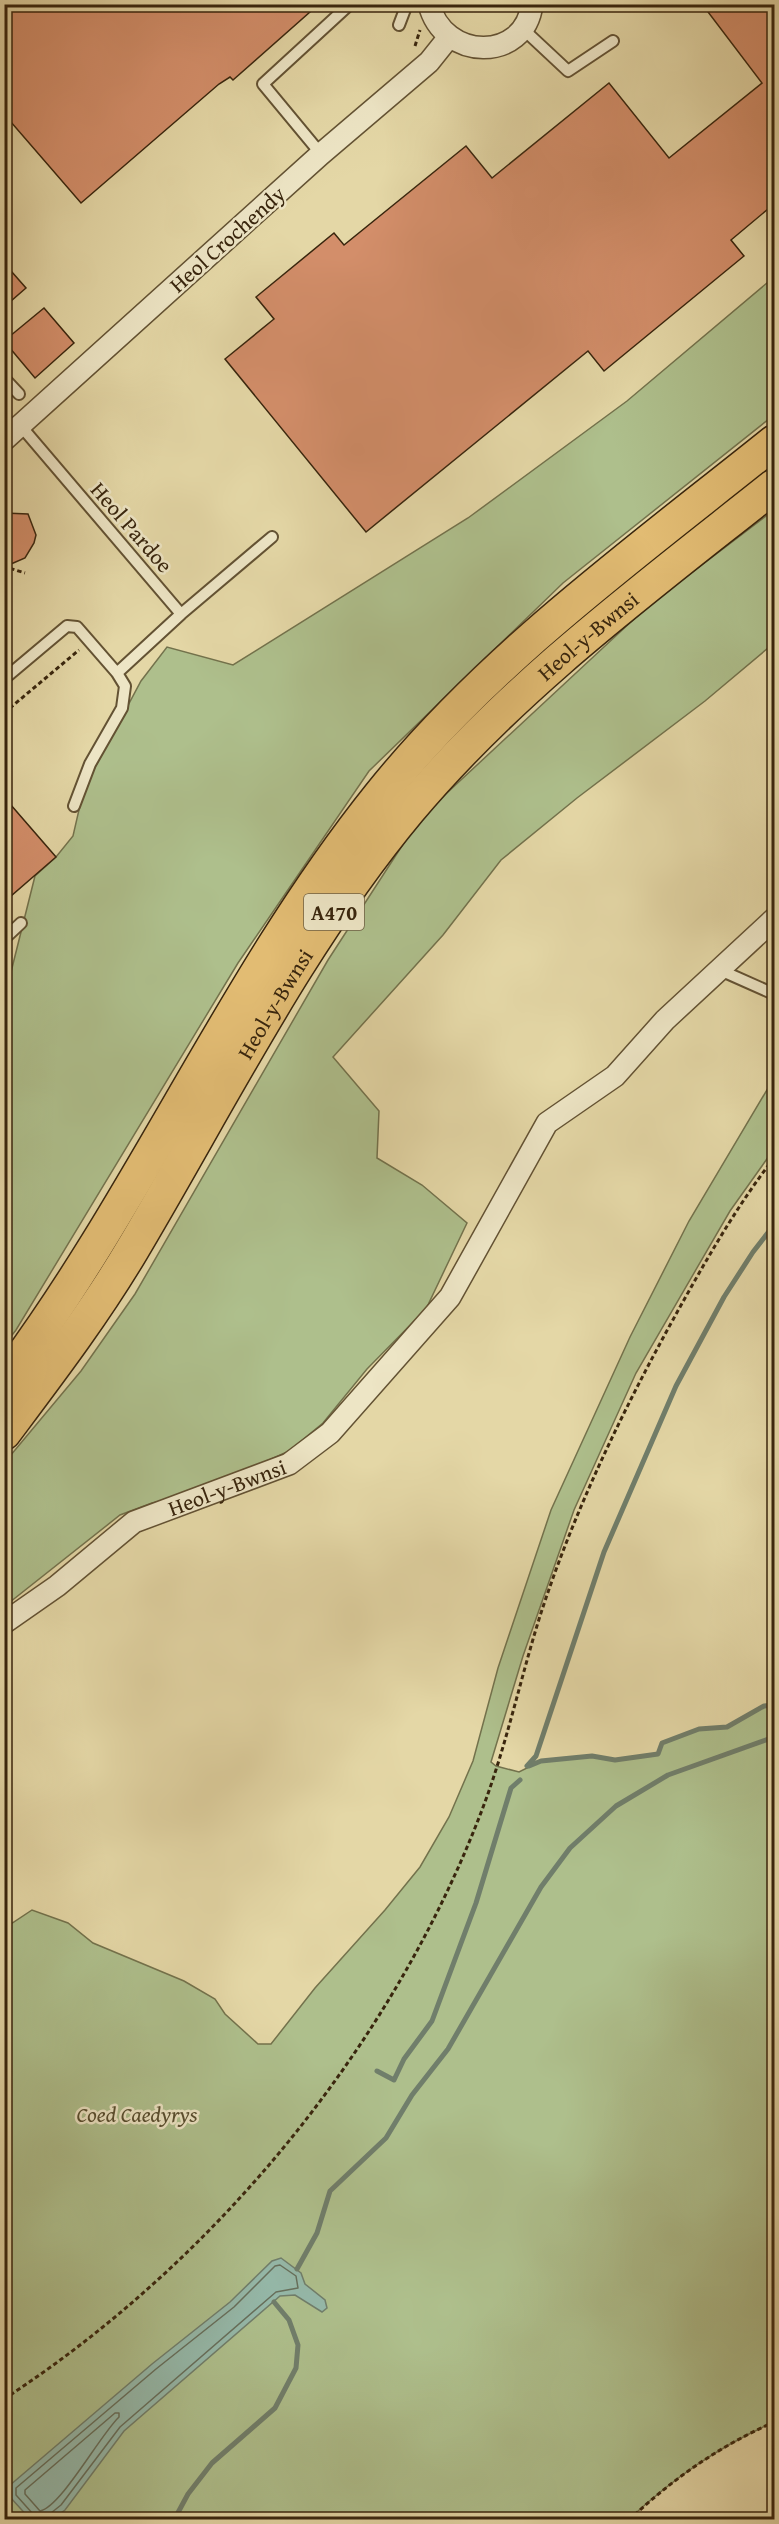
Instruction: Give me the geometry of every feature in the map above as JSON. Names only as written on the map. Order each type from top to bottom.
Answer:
[{"type":"highway","name":"Heol-y-Bwnsi","points":[[4,1381],[42,1331],[103,1235],[233,1010],[296,912],[381,794],[474,692],[566,609],[774,442]]},
{"type":"highway","name":"Heol-y-Bwnsi","points":[[4,1433],[73,1340],[130,1252],[255,1036],[339,905],[409,810],[512,700],[602,622],[774,486]]},
{"type":"street","points":[[425,14],[449,37],[469,47],[484,48],[500,45],[522,28],[532,4]]},
{"type":"street","name":"Heol Crochendy","points":[[4,440],[321,154],[429,62],[449,37]]},
{"type":"street","name":"Heol-y-Bwnsi","points":[[4,1623],[57,1586],[134,1522],[289,1464],[330,1434],[450,1297],[547,1123],[615,1076],[665,1020],[774,919]]},
{"type":"lane","points":[[321,154],[263,84],[350,4]]},
{"type":"lane","points":[[399,25],[406,4]]},
{"type":"lane","points":[[522,28],[568,71],[613,40]]},
{"type":"lane","points":[[4,378],[19,394]]},
{"type":"lane","name":"Heol Pardoe","points":[[20,426],[180,614]]},
{"type":"lane","points":[[117,673],[180,614],[272,537]]},
{"type":"lane","points":[[4,679],[67,626],[77,627],[117,673],[125,686],[122,708],[90,764],[74,806]]},
{"type":"lane","points":[[4,939],[21,923]]},
{"type":"lane","points":[[720,970],[774,994]]},
{"type":"path","points":[[407,54],[416,46],[425,14]]},
{"type":"path","points":[[4,572],[9,568],[25,573]]},
{"type":"path","points":[[4,713],[89,642]]},
{"type":"path","points":[[4,2399],[53,2367],[122,2314],[240,2200],[295,2133],[400,1984],[447,1894],[483,1807],[540,1616],[566,1544],[623,1411],[715,1245],[774,1158]]},
{"type":"path","points":[[629,2520],[668,2483],[699,2462],[774,2422]]},
{"type":"green space","points":[[774,277],[774,415],[563,583],[369,771],[238,963],[16,1330],[5,1344],[5,978],[11,972],[35,876],[56,857],[73,836],[84,788],[141,681],[167,647],[233,665],[468,518],[627,401]]},
{"type":"green space","points":[[774,510],[774,643],[705,701],[577,798],[501,860],[443,935],[333,1057],[379,1111],[377,1158],[422,1185],[467,1223],[426,1309],[367,1369],[323,1423],[289,1451],[194,1494],[152,1503],[120,1515],[5,1606],[5,1462],[81,1371],[135,1294],[328,960],[420,818],[648,606]]},
{"type":"green space","name":"Coed Caedyrys","points":[[774,1078],[774,1149],[730,1211],[636,1373],[574,1510],[523,1656],[491,1762],[496,1766],[519,1772],[541,1761],[592,1756],[615,1760],[658,1754],[662,1743],[699,1729],[726,1727],[764,1706],[774,1705],[774,2422],[734,2442],[697,2465],[629,2519],[5,2520],[5,1928],[32,1910],[68,1923],[93,1943],[184,1981],[215,1999],[225,2014],[258,2044],[271,2044],[315,1988],[420,1867],[449,1817],[473,1761],[498,1668],[551,1510],[630,1337],[689,1221]]},
{"type":"water","points":[[281,2258],[301,2273],[305,2284],[325,2300],[327,2308],[322,2312],[295,2295],[280,2296],[124,2431],[65,2510],[52,2519],[30,2519],[10,2497],[9,2486],[152,2364],[230,2302],[272,2261]]},
{"type":"building","points":[[4,4],[319,4],[233,80],[230,77],[219,84],[81,203],[4,114]]},
{"type":"building","points":[[702,4],[774,4],[774,204],[731,240],[744,256],[604,371],[588,351],[366,532],[225,359],[274,319],[256,297],[334,233],[344,245],[466,146],[492,178],[609,83],[669,158],[762,83]]},
{"type":"building","points":[[4,263],[26,288],[4,307]]},
{"type":"building","points":[[44,308],[74,343],[35,378],[4,341]]},
{"type":"building","points":[[4,513],[28,514],[36,535],[25,558],[4,567]]},
{"type":"building","points":[[4,797],[56,857],[4,902]]},
{"type":"waterway","points":[[527,1766],[536,1756],[604,1552],[676,1386],[724,1297],[753,1252],[774,1225]]},
{"type":"waterway","points":[[529,1766],[541,1761],[592,1756],[615,1760],[658,1754],[662,1743],[699,1729],[727,1727],[764,1706],[774,1705]]},
{"type":"waterway","points":[[297,2269],[317,2233],[330,2191],[386,2138],[412,2095],[448,2049],[541,1887],[570,1848],[616,1806],[668,1775],[774,1737]]},
{"type":"waterway","points":[[377,2071],[394,2080],[404,2059],[432,2021],[476,1903],[511,1788],[520,1780]]},
{"type":"waterway","points":[[174,2520],[188,2494],[212,2463],[275,2408],[296,2368],[298,2345],[289,2320],[274,2302]]}]
